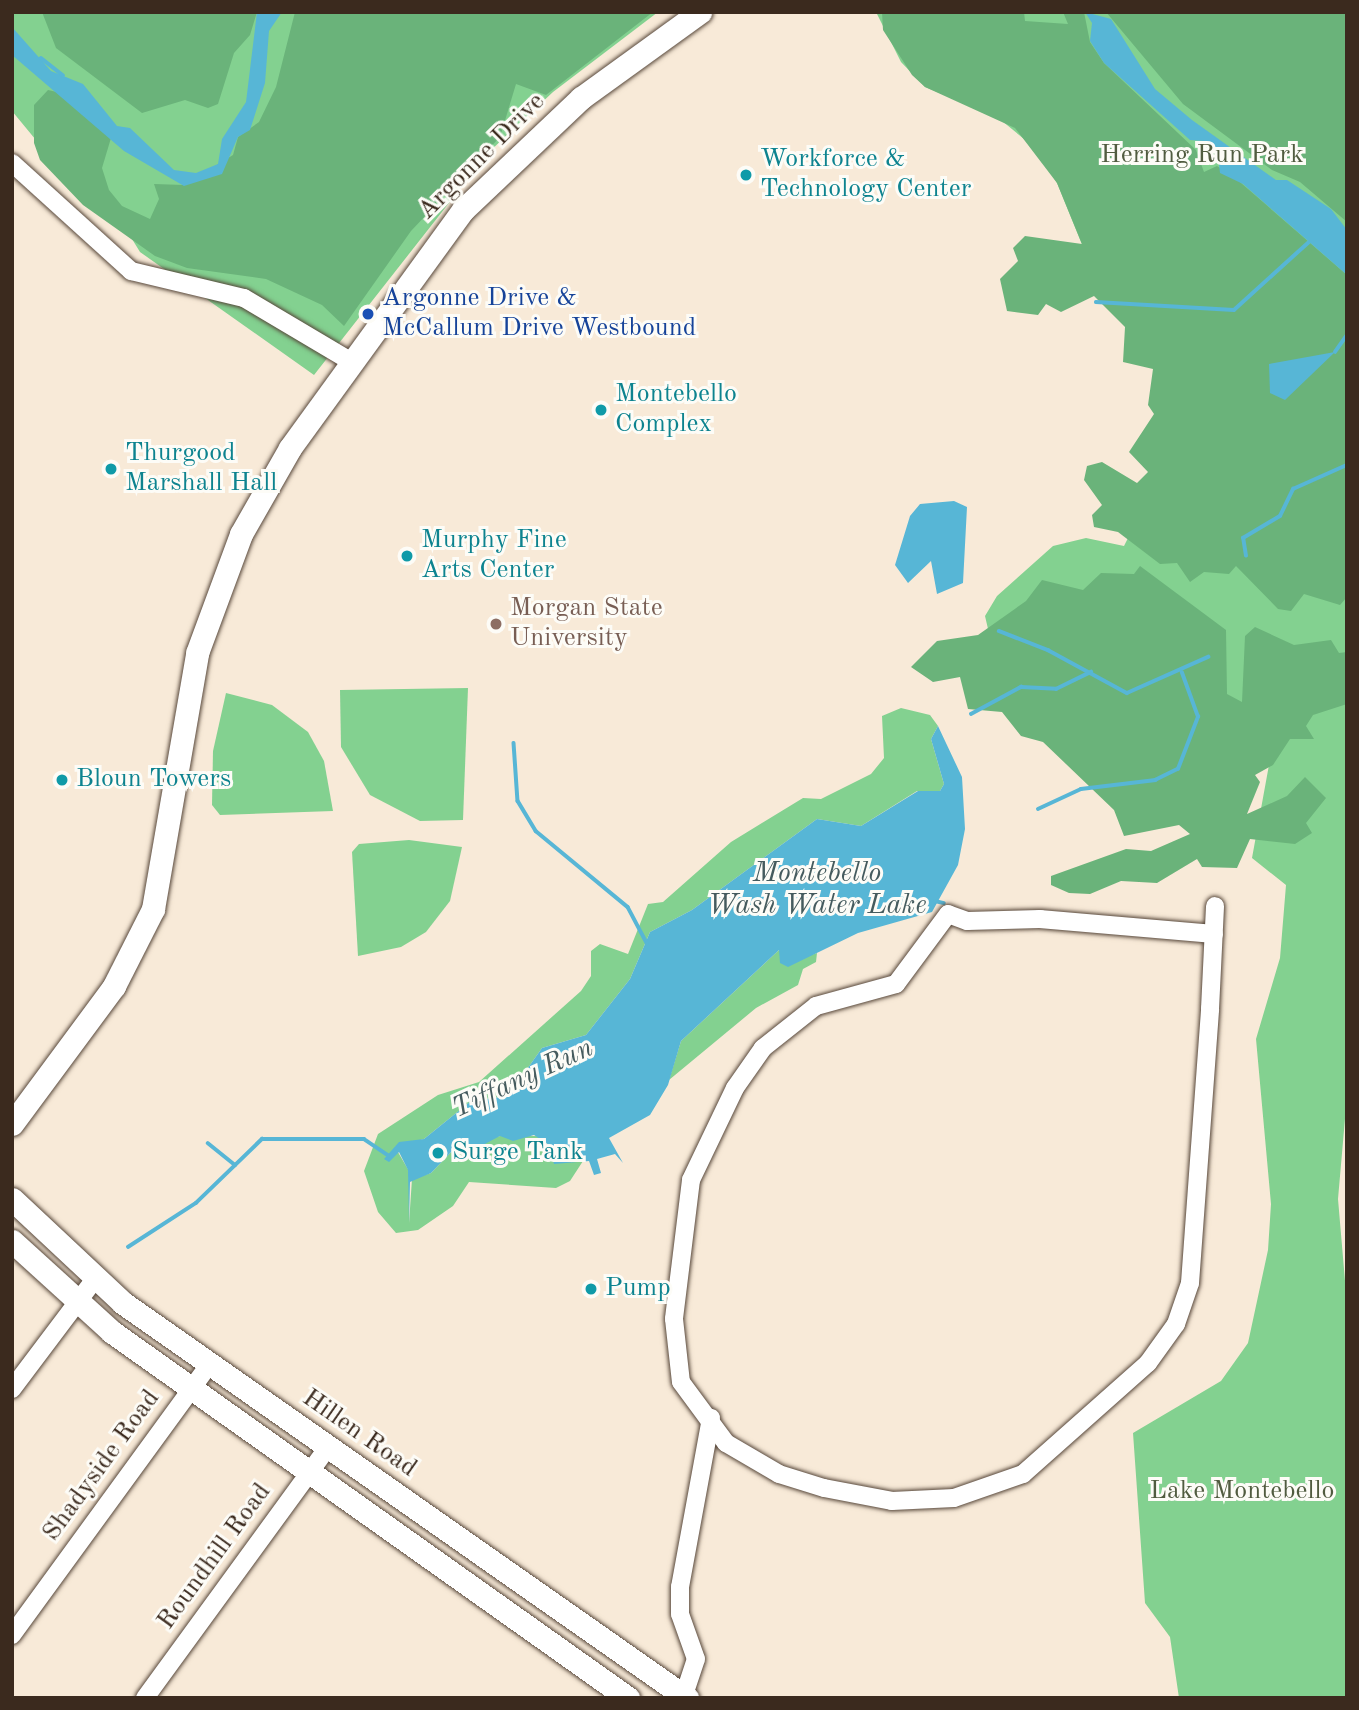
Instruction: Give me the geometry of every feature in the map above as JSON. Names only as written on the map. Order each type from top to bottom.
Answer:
[{"type":"main road","name":"Argonne Drive","points":[[12,1124],[138,948],[158,883],[209,611],[265,489],[350,361],[428,253],[503,168],[610,75],[700,12]]},
{"type":"main road","name":"Argonne Drive","points":[[12,1102],[120,953],[158,883]]},
{"type":"main road","name":"Hillen Road","points":[[12,1199],[94,1280],[685,1697]]},
{"type":"main road","points":[[12,1241],[76,1304],[191,1389],[628,1698]]},
{"type":"street","points":[[12,163],[131,271],[244,298],[350,361]]},
{"type":"street","points":[[1214,934],[1040,919],[967,921],[948,914],[896,984],[824,1003],[770,1042],[735,1088],[687,1193],[674,1355],[686,1390],[711,1418],[726,1443],[779,1474],[869,1497],[934,1501],[989,1491],[1023,1474],[1135,1376],[1171,1331],[1190,1283],[1214,934],[1215,906]]},
{"type":"street","points":[[12,1389],[94,1280]]},
{"type":"street","name":"Shadyside Road","points":[[12,1634],[210,1363]]},
{"type":"street","points":[[685,1697],[696,1659],[680,1614],[680,1587],[711,1418]]},
{"type":"street","name":"Roundhill Road","points":[[145,1698],[328,1447]]},
{"type":"green space","points":[[12,12],[658,12],[553,92],[489,152],[314,375],[140,252],[108,200],[92,208],[12,111]]},
{"type":"green space","points":[[42,12],[257,12],[250,35],[234,53],[218,104],[208,108],[185,100],[142,113],[56,48]]},
{"type":"green space","points":[[295,12],[653,12],[546,95],[516,84],[500,137],[411,231],[344,326],[322,305],[266,279],[187,268],[155,256],[83,205],[40,160],[34,143],[34,105],[48,90],[61,93],[111,138],[102,168],[109,190],[122,206],[150,219],[159,199],[154,184],[184,185],[233,155],[238,137],[259,122],[276,87]]},
{"type":"green space","name":"Herring Run Park","points":[[876,12],[1347,12],[1347,1096],[1338,1199],[1347,1304],[1346,1698],[1179,1698],[1170,1637],[1145,1603],[1133,1433],[1221,1381],[1248,1343],[1268,1250],[1271,1204],[1256,1039],[1280,958],[1286,885],[1252,858],[1275,732],[1008,715],[985,616],[997,596],[1053,546],[1086,538],[1124,546],[1154,486],[1161,360],[1098,284],[1057,183],[1035,148],[996,116],[925,87],[901,62]]},
{"type":"green space","points":[[882,12],[1024,12],[1025,21],[1068,24],[1063,12],[1084,12],[1090,42],[1104,63],[1196,150],[1204,172],[1217,166],[1233,176],[1347,275],[1347,597],[1340,605],[1304,594],[1291,611],[1278,609],[1236,566],[1229,574],[1204,572],[1190,582],[1177,563],[1160,564],[1118,532],[1094,527],[1092,515],[1102,505],[1084,480],[1087,466],[1102,462],[1137,483],[1148,472],[1129,452],[1154,414],[1148,405],[1153,369],[1123,362],[1125,327],[1094,296],[1061,312],[1046,304],[1038,315],[1007,311],[1000,279],[1018,261],[1013,248],[1025,236],[1082,244],[1057,183],[1015,128],[925,87],[912,75],[883,30]]},
{"type":"green space","points":[[1106,12],[1347,12],[1347,222],[1300,182],[1272,170],[1183,104]]},
{"type":"green space","points":[[1140,566],[1226,630],[1227,694],[1242,702],[1245,636],[1255,627],[1294,645],[1331,640],[1339,653],[1347,652],[1347,704],[1313,715],[1306,726],[1314,739],[1290,739],[1273,765],[1255,775],[1260,782],[1247,814],[1287,796],[1305,777],[1326,798],[1306,823],[1312,833],[1295,844],[1250,839],[1237,868],[1202,867],[1197,859],[1157,883],[1121,881],[1090,894],[1069,893],[1051,885],[1051,876],[1126,849],[1151,851],[1190,834],[1179,825],[1124,836],[1114,810],[1043,742],[1021,736],[1002,712],[968,709],[960,677],[933,682],[911,667],[937,641],[978,635],[1026,601],[1042,580],[1083,590],[1101,573],[1134,574]]},
{"type":"green space","points":[[468,688],[463,820],[420,821],[370,795],[341,747],[340,690]]},
{"type":"green space","points":[[226,693],[272,705],[308,732],[324,761],[333,811],[220,815],[212,805],[213,751]]},
{"type":"green space","points":[[901,708],[930,715],[938,726],[931,739],[944,784],[940,791],[917,791],[861,826],[817,819],[692,910],[650,932],[630,979],[586,1035],[542,1048],[508,1096],[471,1101],[424,1139],[395,1147],[409,1171],[409,1223],[412,1179],[431,1173],[455,1148],[500,1136],[541,1136],[550,1160],[583,1161],[570,1181],[556,1188],[469,1182],[453,1206],[418,1230],[396,1233],[378,1212],[364,1171],[378,1134],[438,1095],[479,1082],[581,991],[591,976],[591,951],[600,944],[628,954],[648,904],[663,902],[731,842],[803,798],[821,799],[871,774],[884,758],[882,716]]},
{"type":"green space","points":[[409,840],[462,847],[450,901],[426,932],[401,947],[358,956],[352,852],[359,844]]},
{"type":"green space","points":[[779,950],[796,960],[817,953],[816,962],[803,969],[798,985],[756,1008],[669,1080],[681,1041]]},
{"type":"water","points":[[257,12],[282,12],[269,31],[265,83],[250,130],[238,137],[222,174],[184,186],[124,151],[12,55],[12,27],[51,71],[83,84],[117,126],[130,128],[174,170],[196,173],[218,164],[222,139],[246,102]]},
{"type":"water","points":[[1085,12],[1111,19],[1155,89],[1192,120],[1276,180],[1287,180],[1331,209],[1347,230],[1347,275],[1243,184],[1220,173],[1218,156],[1204,141],[1190,140],[1104,63],[1090,41],[1092,23]]},
{"type":"water","points":[[1335,352],[1285,400],[1270,393],[1269,364]]},
{"type":"water","points":[[954,501],[967,507],[963,583],[937,594],[931,561],[908,583],[895,565],[910,516],[920,504]]},
{"type":"water","name":"Montebello Wash Water Lake","points":[[938,726],[962,777],[965,829],[958,865],[932,912],[858,933],[788,967],[780,963],[779,950],[681,1041],[668,1085],[650,1115],[609,1138],[623,1163],[615,1154],[597,1159],[601,1173],[594,1175],[589,1161],[554,1164],[549,1145],[534,1135],[513,1141],[500,1136],[481,1146],[455,1148],[431,1173],[410,1182],[409,1223],[408,1170],[399,1152],[389,1162],[384,1159],[399,1142],[424,1139],[471,1101],[508,1096],[542,1048],[586,1035],[630,979],[650,932],[692,910],[817,819],[861,826],[918,791],[940,791],[944,784],[931,739]]},
{"type":"waterway","points":[[41,58],[63,75]]},
{"type":"waterway","points":[[1096,302],[1234,310],[1308,243]]},
{"type":"waterway","points":[[1335,352],[1347,335]]},
{"type":"waterway","name":"Tiffany Run","points":[[1246,556],[1243,538],[1280,516],[1293,489],[1347,465]]},
{"type":"waterway","name":"Tiffany Run","points":[[999,631],[1048,650],[1127,693],[1208,657]]},
{"type":"waterway","name":"Tiffany Run","points":[[971,714],[1021,687],[1056,689],[1091,672]]},
{"type":"waterway","name":"Tiffany Run","points":[[1038,809],[1081,789],[1155,780],[1178,769],[1198,717],[1182,673]]},
{"type":"waterway","points":[[514,743],[518,801],[536,831],[628,907],[647,943]]},
{"type":"waterway","name":"Tiffany Run","points":[[935,901],[944,903]]},
{"type":"waterway","name":"Tiffany Run","points":[[128,1247],[196,1203],[262,1139],[364,1139],[388,1155]]},
{"type":"waterway","points":[[208,1143],[235,1165]]},
{"type":"place","name":"Workforce & Technology Center","points":[[746,175]]},
{"type":"place","name":"Argonne Drive & McCallum Drive Westbound","points":[[368,314]]},
{"type":"place","name":"Montebello Complex","points":[[601,410]]},
{"type":"place","name":"Thurgood Marshall Hall","points":[[111,469]]},
{"type":"place","name":"Murphy Fine Arts Center","points":[[407,556]]},
{"type":"place","name":"Morgan State University","points":[[496,624]]},
{"type":"place","name":"Bloun Towers","points":[[62,780]]},
{"type":"place","name":"Surge Tank","points":[[438,1153]]},
{"type":"place","name":"Pump","points":[[591,1289]]},
{"type":"park label","name":"Lake Montebello","points":[[1242,1492]]}]
